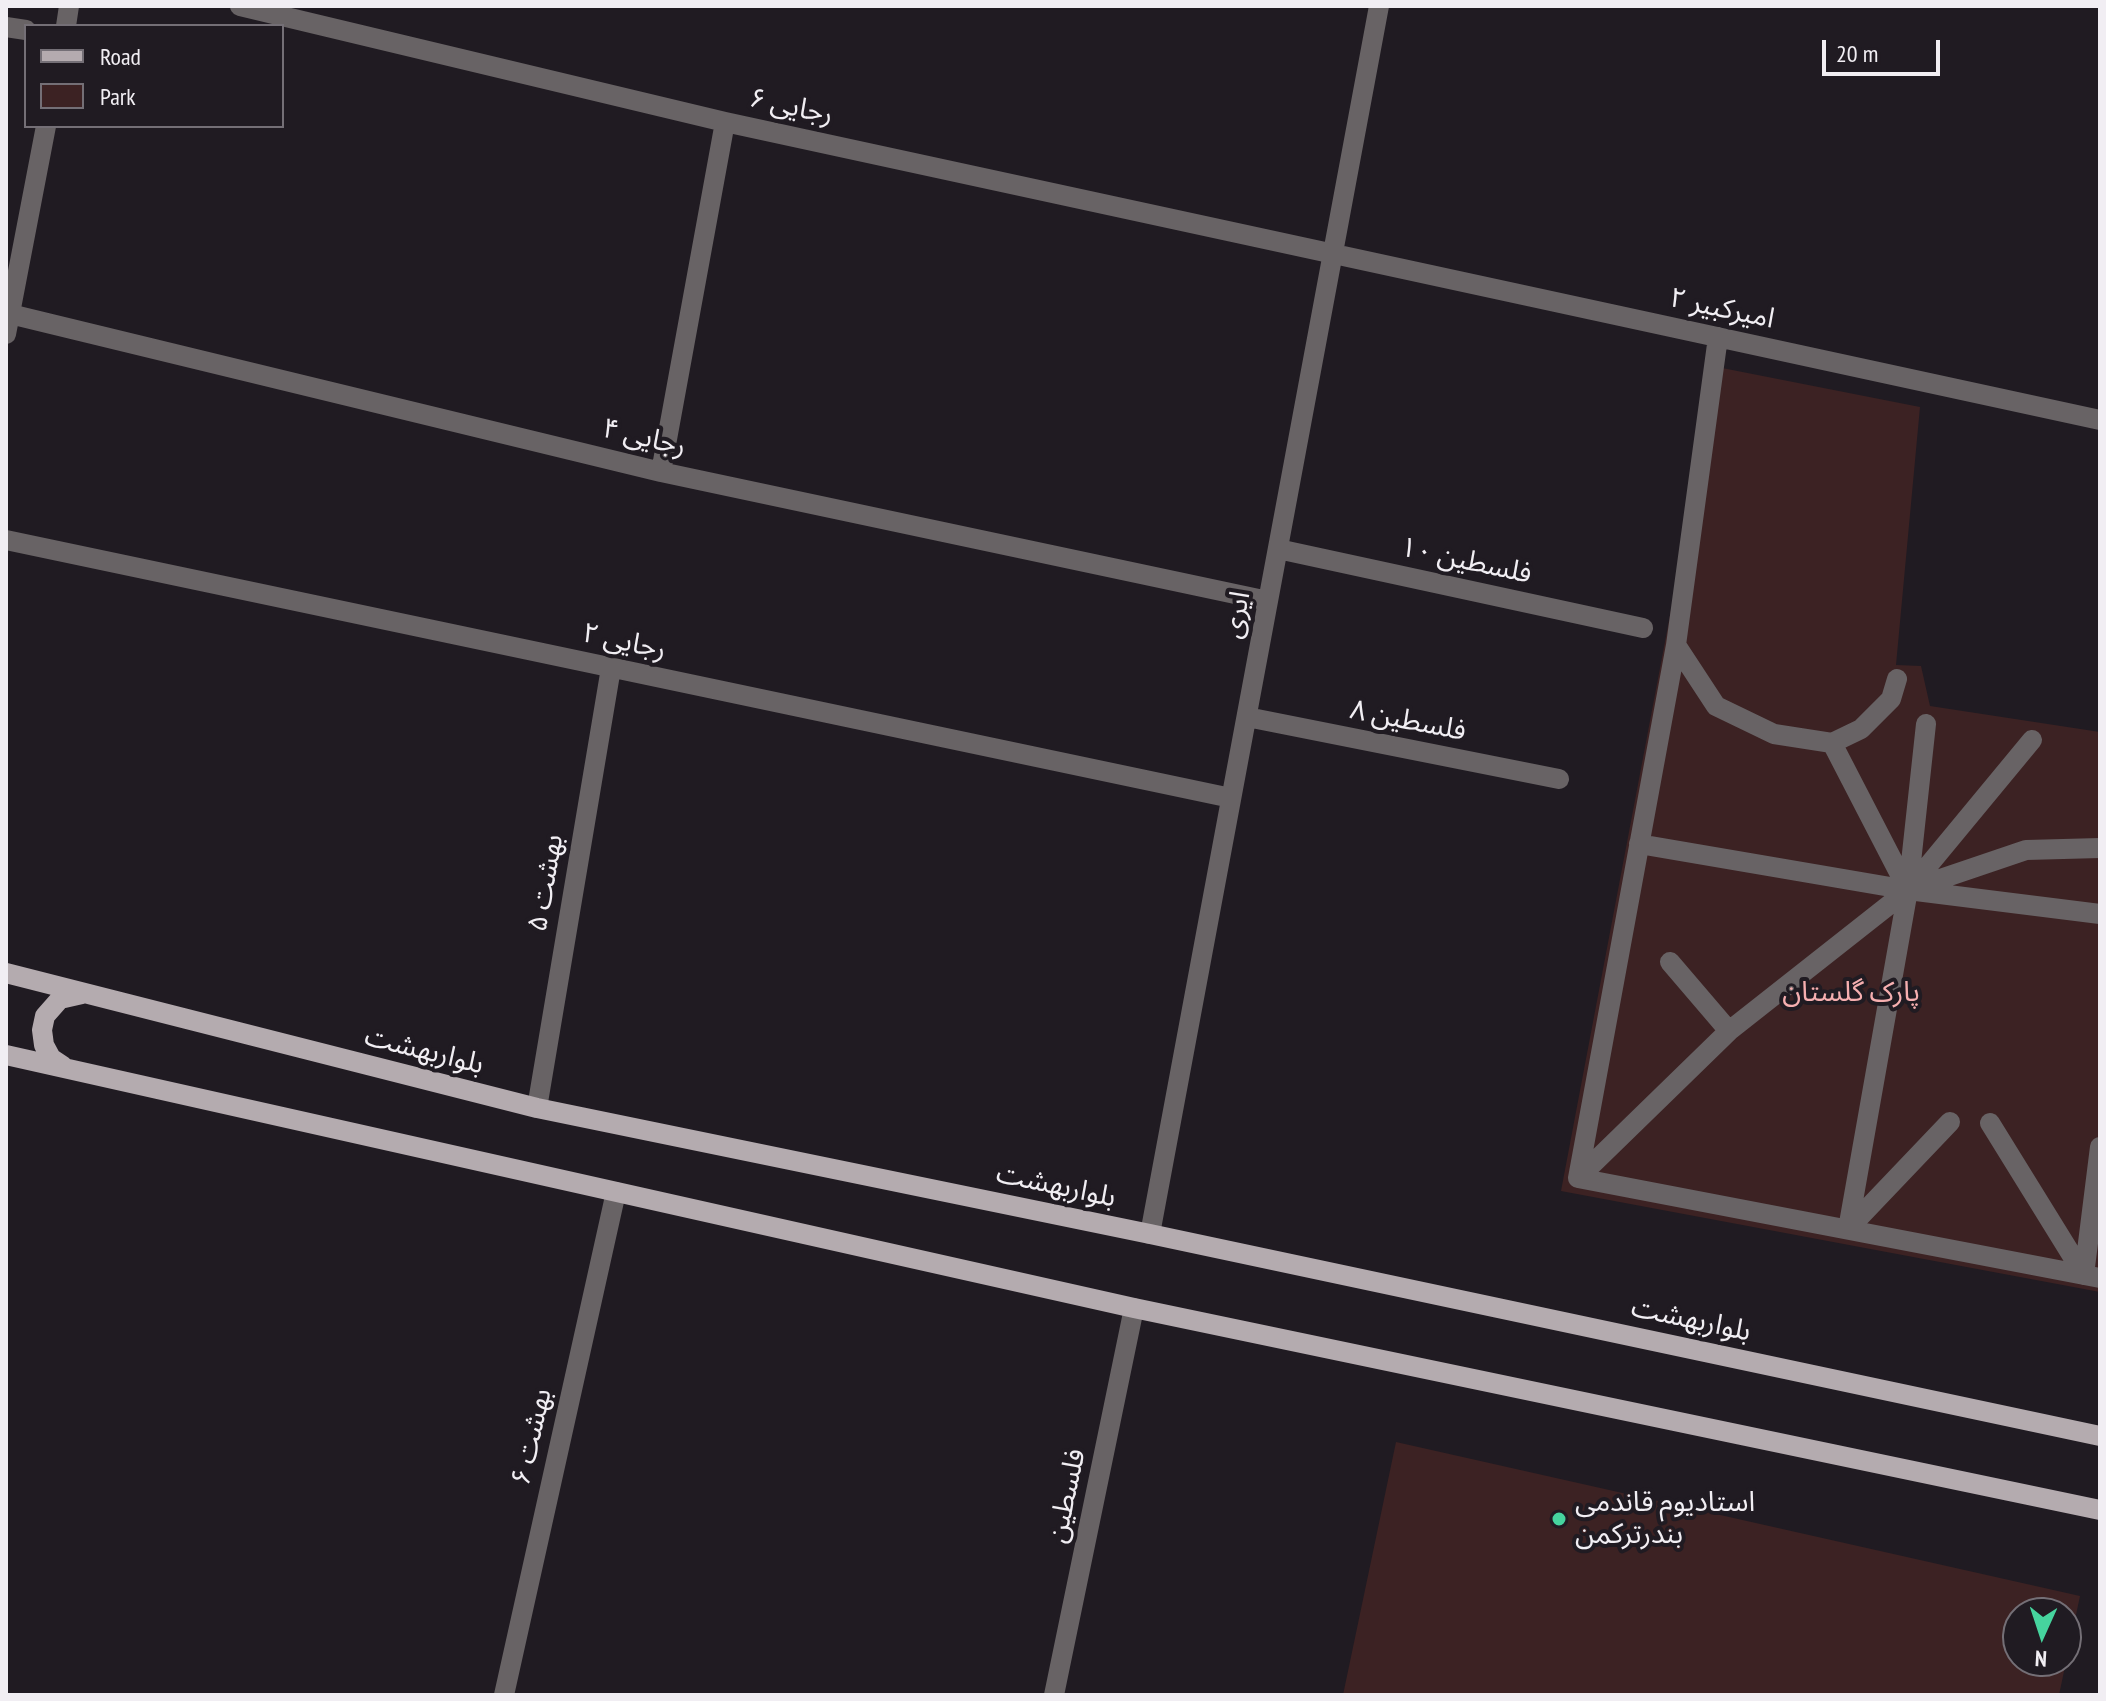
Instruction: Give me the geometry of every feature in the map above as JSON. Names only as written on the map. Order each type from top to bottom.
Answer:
[{"type":"main road","name":"بلواربهشت","points":[[6,973],[537,1108],[1150,1234],[2100,1436]]},
{"type":"main road","points":[[77,1071],[63,1067],[51,1058],[44,1045],[42,1030],[45,1016],[60,999],[82,994]]},
{"type":"main road","points":[[6,1055],[1134,1308],[2100,1510]]},
{"type":"street","name":"رجایی ۶","points":[[240,6],[725,122],[1333,253]]},
{"type":"street","name":"ایری","points":[[1150,1234],[1379,6]]},
{"type":"street","points":[[661,472],[725,122]]},
{"type":"street","points":[[8,324],[46,128]]},
{"type":"street","name":"امیرکبیر ۲","points":[[1333,253],[2100,420]]},
{"type":"street","name":"رجایی ۴","points":[[8,324],[661,472],[1268,601]]},
{"type":"street","points":[[1578,1178],[1676,645],[1718,337]]},
{"type":"street","name":"رجایی ۲","points":[[6,540],[1231,798]]},
{"type":"street","name":"فلسطین ۱۰","points":[[1278,549],[1643,628]]},
{"type":"street","points":[[1676,645],[1716,706],[1774,734],[1832,743],[1861,729],[1891,699],[1897,679]]},
{"type":"street","name":"بهشت ۵","points":[[537,1108],[611,668]]},
{"type":"street","name":"فلسطین ۸","points":[[1247,717],[1559,779]]},
{"type":"street","points":[[1848,1229],[1908,890],[1926,724]]},
{"type":"street","points":[[1578,1178],[1729,1031],[1908,890],[2032,740]]},
{"type":"street","points":[[1832,743],[1908,890]]},
{"type":"street","points":[[1639,844],[1908,890],[2100,914]]},
{"type":"street","points":[[1908,890],[2026,850],[2100,848]]},
{"type":"street","points":[[1670,962],[1729,1031]]},
{"type":"street","points":[[1848,1229],[1950,1122]]},
{"type":"street","points":[[1990,1123],[2092,1277]]},
{"type":"street","points":[[2092,1277],[2100,1147]]},
{"type":"street","points":[[1578,1178],[2092,1277]]},
{"type":"street","name":"بهشت ۶","points":[[504,1695],[616,1192]]},
{"type":"street","name":"فلسطین","points":[[1054,1695],[1134,1308]]},
{"type":"green space","name":"پارک گلستان","points":[[1717,367],[1920,407],[1896,665],[1921,666],[1930,706],[2100,732],[2100,1292],[1561,1191]]},
{"type":"green space","name":"استادیوم قاندمی بندرترکمن","points":[[1396,1442],[2080,1596],[2002,1597],[2002,1677],[2063,1677],[2059,1695],[1343,1695]]},
{"type":"place","name":"استادیوم قاندمی بندرترکمن","points":[[1559,1519]]}]
